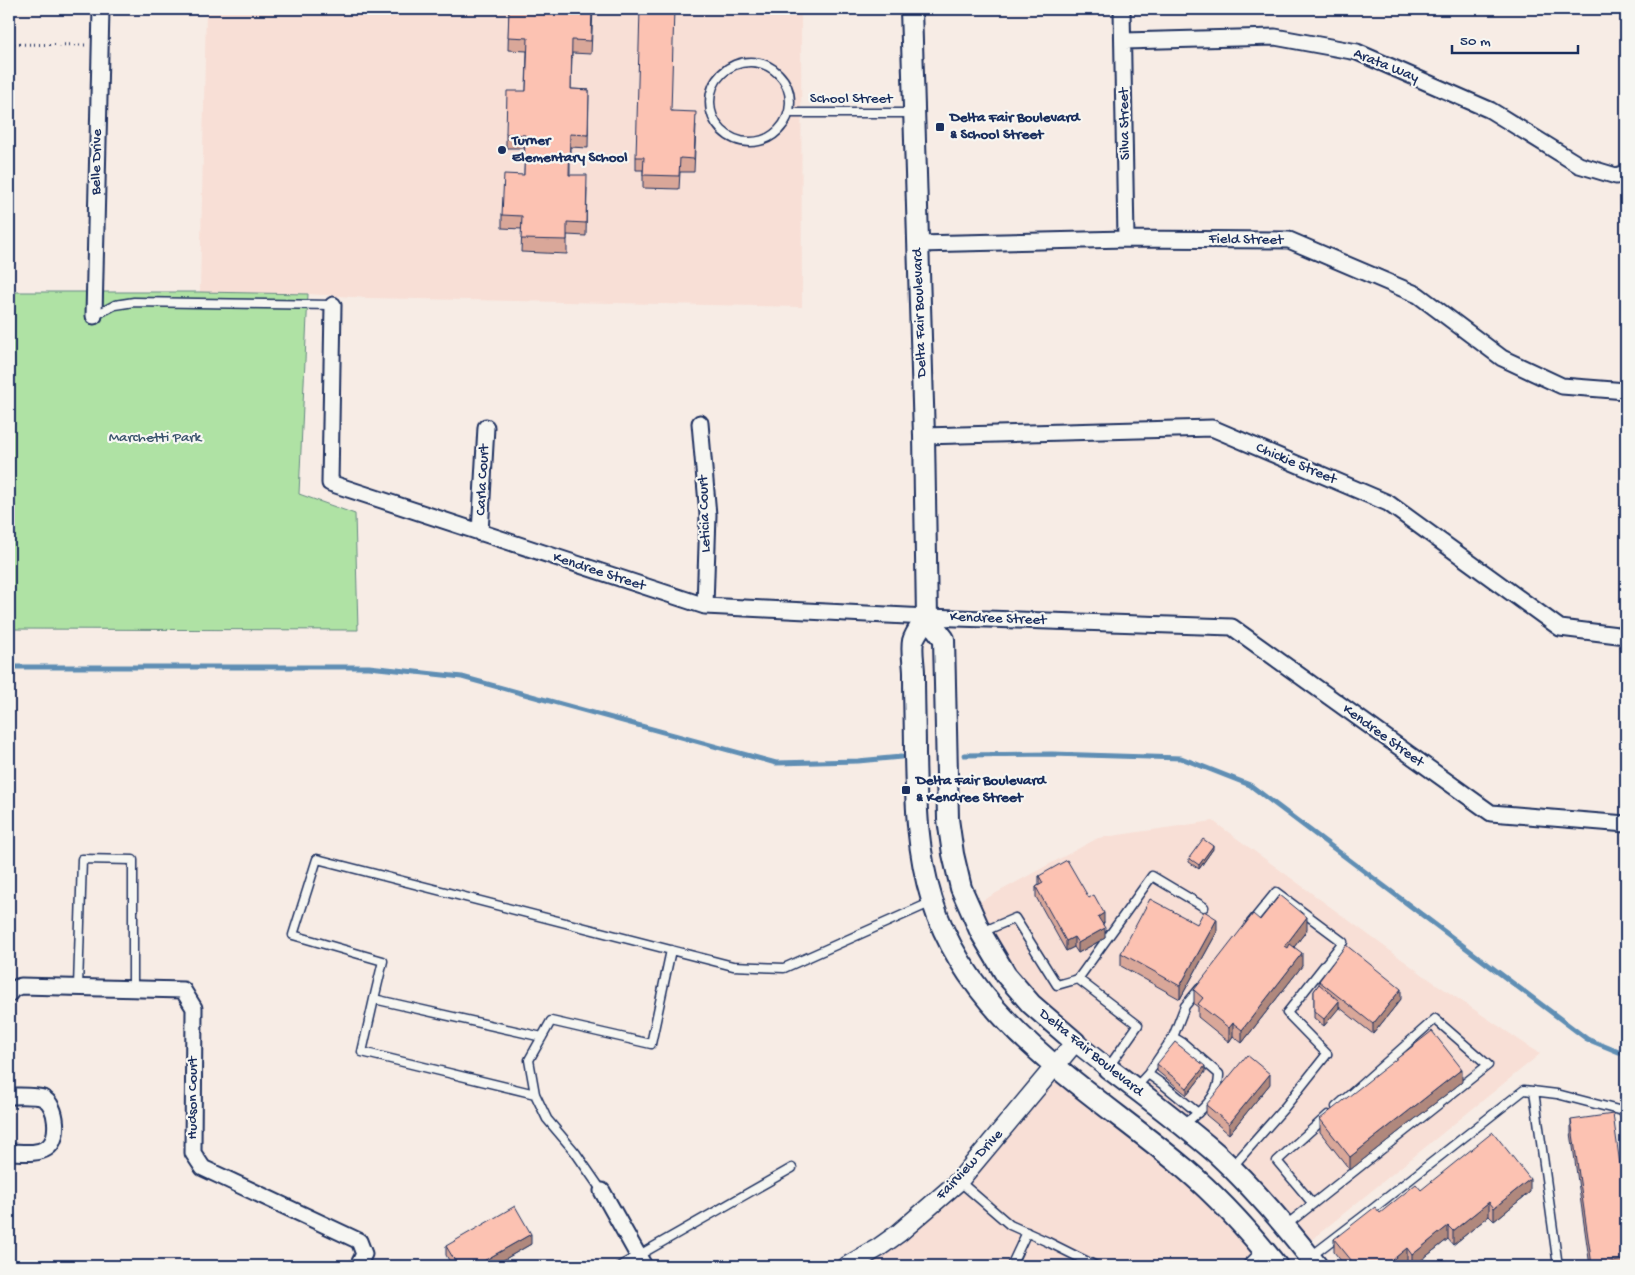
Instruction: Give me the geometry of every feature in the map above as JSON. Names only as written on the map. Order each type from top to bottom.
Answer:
[{"type":"main road","name":"Delta Fair Boulevard","points":[[911,9],[924,436],[927,617],[913,641],[915,792],[919,845],[932,902],[952,946],[983,995],[1012,1028],[1056,1066],[1185,1168],[1221,1202],[1277,1266]]},
{"type":"main road","name":"Delta Fair Boulevard","points":[[927,617],[944,639],[948,819],[953,854],[962,888],[981,933],[1006,975],[1019,990],[1075,1042]]},
{"type":"main road","name":"Delta Fair Boulevard","points":[[1108,1068],[1141,1081],[1190,1119],[1231,1168],[1286,1226],[1313,1261]]},
{"type":"street","name":"Belle Drive","points":[[94,316],[101,9]]},
{"type":"street","name":"Silva Street","points":[[1122,9],[1126,239]]},
{"type":"street","name":"Arata Way","points":[[1124,41],[1275,37],[1357,52],[1490,110],[1579,165],[1616,176],[1626,173]]},
{"type":"street","name":"Field Street","points":[[918,244],[1126,239],[1290,240],[1418,294],[1502,358],[1562,386],[1626,391]]},
{"type":"street","name":"Kendree Street","points":[[334,305],[330,483],[705,606],[927,617],[1232,627],[1491,813],[1626,824]]},
{"type":"street","name":"Leticia Court","points":[[700,423],[708,515],[705,606]]},
{"type":"street","name":"Carla Court","points":[[480,533],[486,427]]},
{"type":"street","name":"Chickie Street","points":[[924,436],[1212,428],[1388,503],[1560,628],[1626,636]]},
{"type":"street","name":"Hudson Court","points":[[15,990],[78,987],[183,990],[194,1008],[193,1154],[203,1168],[359,1241],[364,1254],[358,1266]]},
{"type":"street","name":"Fairview Drive","points":[[847,1266],[900,1233],[959,1181],[1075,1042]]},
{"type":"street","name":"Delta Fair Boulevard","points":[[1075,1042],[1108,1068]]},
{"type":"street","points":[[9,1096],[42,1097],[54,1110],[56,1119],[54,1139],[46,1149],[36,1152],[9,1152]]},
{"type":"street","points":[[602,1191],[641,1261]]},
{"type":"lane","name":"School Street","points":[[748,61],[772,68],[788,88],[789,113],[775,134],[752,143],[727,137],[711,117],[710,91],[724,70],[748,61]]},
{"type":"lane","name":"School Street","points":[[789,113],[914,113]]},
{"type":"lane","points":[[94,316],[115,305],[134,302],[334,305]]},
{"type":"lane","points":[[78,987],[82,859],[133,860],[134,989]]},
{"type":"lane","points":[[535,1094],[362,1052],[383,961],[294,935],[317,859],[733,966],[784,968],[932,902]]},
{"type":"lane","points":[[981,933],[1015,918],[1057,985],[1078,980],[1152,876],[1204,907]]},
{"type":"lane","points":[[1231,1168],[1285,1107],[1327,1054],[1288,1014],[1343,942],[1276,892],[1245,930]]},
{"type":"lane","points":[[602,1191],[575,1152],[546,1119],[535,1094],[529,1060],[551,1021],[651,1044],[672,950]]},
{"type":"lane","points":[[1078,980],[1138,1025],[1108,1068]]},
{"type":"lane","points":[[1141,1081],[1169,1044],[1185,1006],[1203,984]]},
{"type":"lane","points":[[374,999],[542,1037]]},
{"type":"lane","points":[[1286,1226],[1488,1065],[1435,1019],[1277,1161],[1312,1204]]},
{"type":"lane","points":[[1173,1037],[1184,1043],[1219,1074],[1219,1084],[1213,1096],[1190,1119]]},
{"type":"lane","points":[[1313,1261],[1370,1211],[1524,1090],[1557,1094],[1626,1112]]},
{"type":"lane","points":[[1534,1092],[1558,1266]]},
{"type":"lane","points":[[620,1266],[641,1261],[792,1168]]},
{"type":"lane","points":[[959,1181],[1010,1225],[1096,1266]]},
{"type":"lane","points":[[1011,1266],[1027,1232]]},
{"type":"lane","points":[[1246,1266],[1263,1249]]},
{"type":"path","points":[[9,44],[100,45]]},
{"type":"shaded area","name":"Turner Elementary School","points":[[206,9],[801,9],[802,307],[368,298],[308,294],[200,292]]},
{"type":"shaded area","points":[[1213,821],[1426,977],[1540,1054],[1305,1245],[1087,1040],[1019,981],[976,904],[1098,838]]},
{"type":"shaded area","points":[[1056,1066],[1105,1105],[1277,1266],[847,1266],[899,1233]]},
{"type":"green space","name":"Marchetti Park","points":[[9,292],[308,294],[299,494],[355,514],[358,630],[9,629]]},
{"type":"building","points":[[509,9],[592,9],[591,41],[572,40],[571,89],[589,90],[588,135],[570,134],[569,175],[587,175],[586,223],[567,222],[567,240],[521,239],[522,216],[502,215],[504,174],[524,175],[525,135],[506,134],[507,91],[526,91],[528,38],[508,37]]},
{"type":"building","points":[[640,9],[674,9],[671,111],[696,112],[694,159],[680,158],[679,176],[643,175],[644,157],[636,157]]},
{"type":"building","points":[[1203,839],[1213,846],[1199,865],[1189,858]]},
{"type":"building","points":[[1067,860],[1089,898],[1094,895],[1104,913],[1098,917],[1105,928],[1078,943],[1074,937],[1066,941],[1036,887],[1043,883],[1039,876]]},
{"type":"building","points":[[1280,895],[1307,917],[1285,946],[1288,948],[1290,944],[1302,953],[1242,1030],[1233,1023],[1229,1028],[1198,1004],[1203,998],[1194,990],[1253,914],[1260,920]]},
{"type":"building","points":[[1150,899],[1197,924],[1204,911],[1217,919],[1180,986],[1121,953]]},
{"type":"building","points":[[1346,945],[1401,989],[1373,1024],[1319,981]]},
{"type":"building","points":[[1319,984],[1339,1001],[1324,1019],[1314,1011],[1314,991]]},
{"type":"building","points":[[1432,1031],[1462,1069],[1350,1157],[1320,1119]]},
{"type":"building","points":[[1175,1042],[1205,1066],[1187,1088],[1157,1064]]},
{"type":"building","points":[[1247,1055],[1270,1074],[1229,1124],[1206,1105]]},
{"type":"building","points":[[1613,1114],[1626,1208],[1626,1260],[1592,1265],[1571,1120]]},
{"type":"building","points":[[1493,1132],[1530,1179],[1494,1208],[1489,1202],[1453,1231],[1448,1226],[1412,1255],[1407,1248],[1385,1266],[1356,1266],[1334,1239],[1375,1207],[1380,1213],[1416,1184],[1421,1190]]},
{"type":"building","points":[[515,1206],[531,1234],[475,1266],[458,1266],[446,1246]]},
{"type":"waterway","points":[[9,667],[369,667],[462,677],[776,763],[858,761],[901,757]]},
{"type":"waterway","points":[[964,755],[1052,754],[1181,758],[1250,785],[1587,1039],[1626,1055]]},
{"type":"place","name":"Delta Fair Boulevard & School Street","points":[[940,127]]},
{"type":"place","name":"Turner Elementary School","points":[[502,150]]},
{"type":"place","name":"Delta Fair Boulevard & Kendree Street","points":[[906,790]]}]
